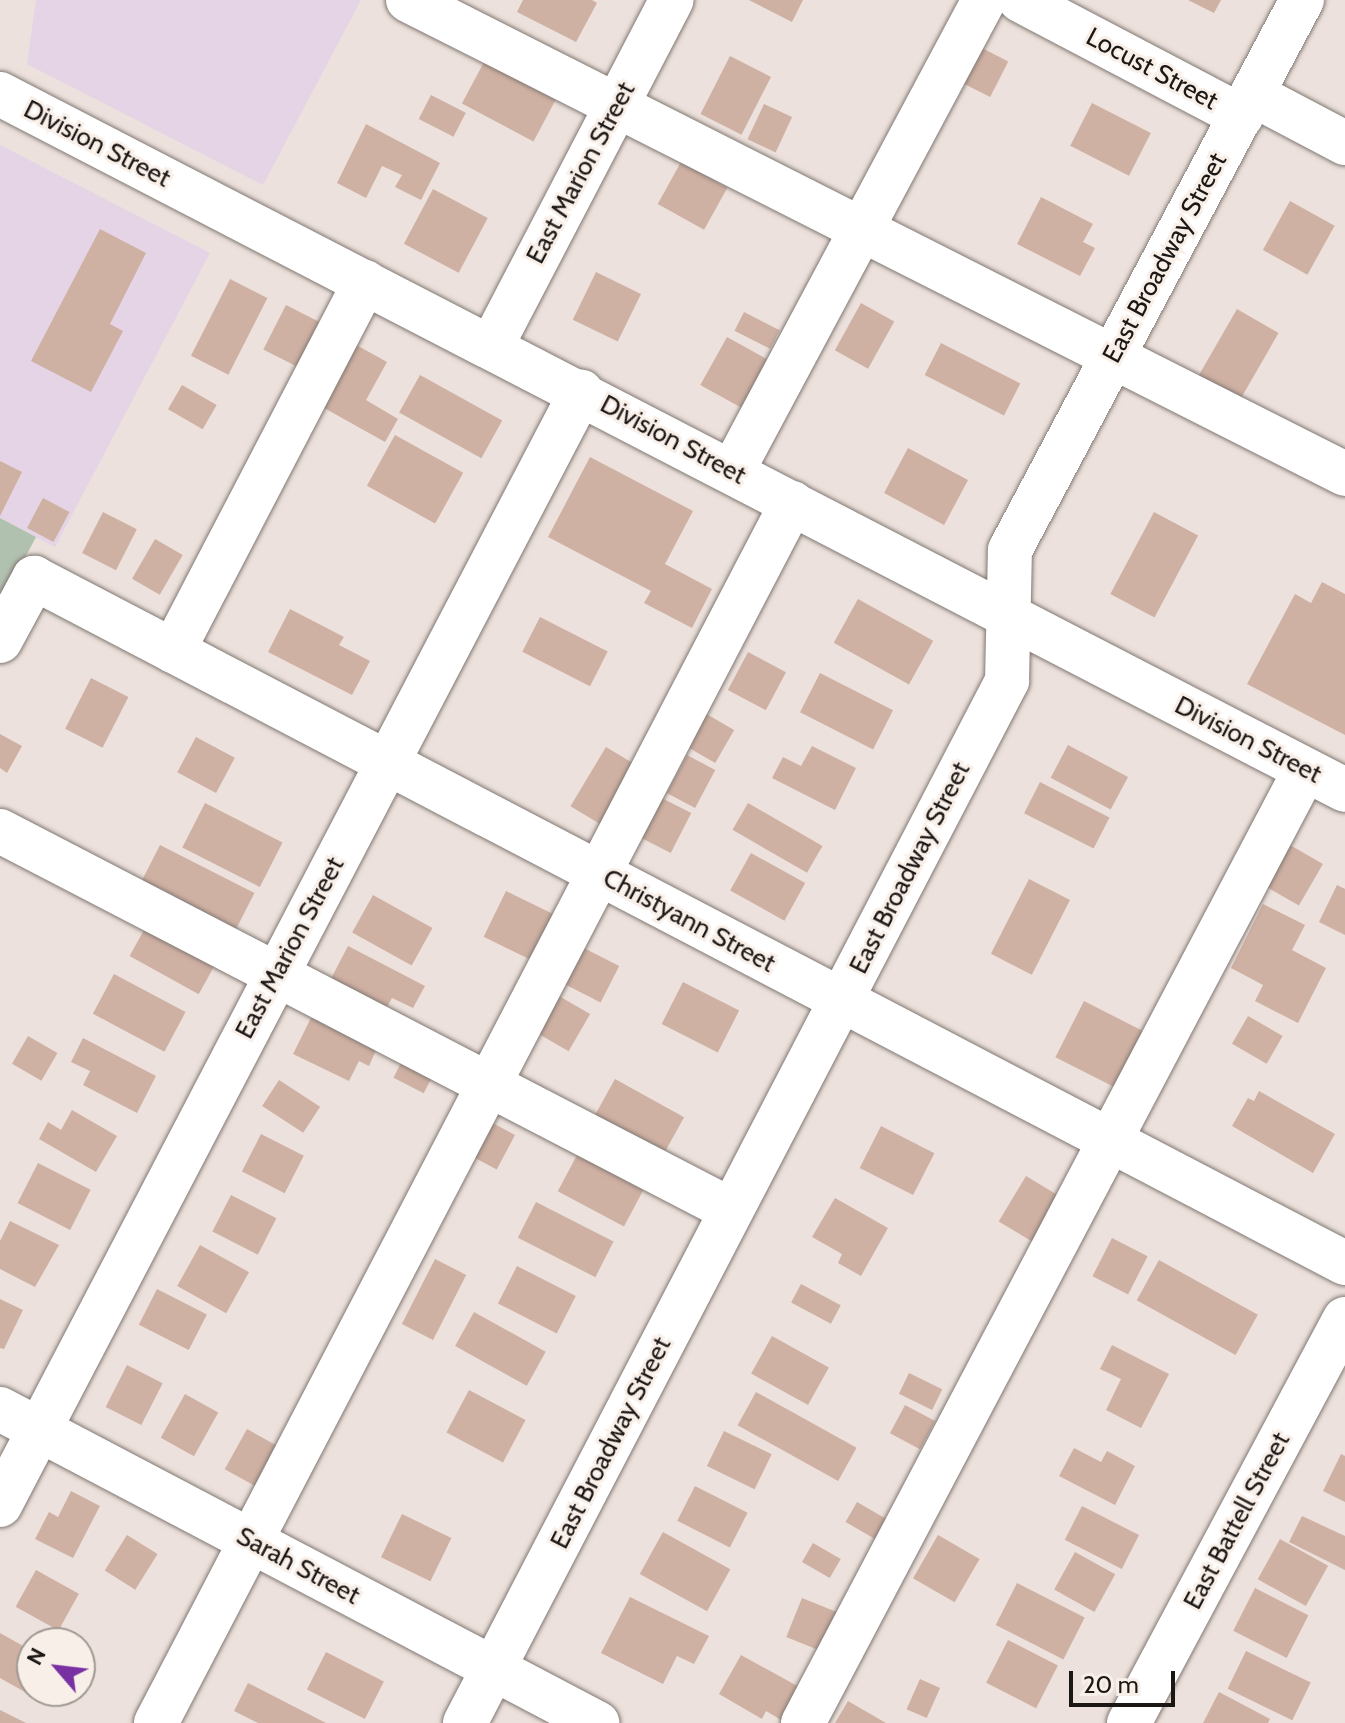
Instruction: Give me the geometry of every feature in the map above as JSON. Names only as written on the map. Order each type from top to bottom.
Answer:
[{"type":"street","points":[[408,0],[615,108],[865,228],[1112,359],[1345,474]]},
{"type":"street","name":"East Marion Street","points":[[491,347],[672,0]]},
{"type":"street","points":[[732,472],[865,228],[984,0]]},
{"type":"street","name":"Locust Street","points":[[1020,0],[1247,105],[1345,143]]},
{"type":"street","name":"East Broadway Street","points":[[465,1723],[1007,681],[1010,550],[1302,0]]},
{"type":"street","name":"Division Street","points":[[0,94],[1345,790]]},
{"type":"street","points":[[173,651],[365,282]]},
{"type":"street","name":"East Marion Street","points":[[0,1505],[581,392]]},
{"type":"street","points":[[156,1723],[792,503]]},
{"type":"street","name":"Christyann Street","points":[[0,641],[34,578],[1345,1263]]},
{"type":"street","points":[[803,1723],[1112,1142],[1305,770]]},
{"type":"street","points":[[0,831],[731,1210]]},
{"type":"street","name":"East Battell Street","points":[[1129,1723],[1345,1319]]},
{"type":"street","name":"Sarah Street","points":[[0,1409],[597,1723]]},
{"type":"shaded area","points":[[36,0],[361,0],[263,185],[27,64]]},
{"type":"shaded area","points":[[0,145],[210,253],[55,547],[0,518]]},
{"type":"green space","points":[[0,518],[36,537],[0,604]]},
{"type":"building","points":[[523,0],[592,0],[597,3],[576,42],[517,12]]},
{"type":"building","points":[[749,0],[803,0],[792,22]]},
{"type":"building","points":[[1188,0],[1221,0],[1214,13]]},
{"type":"building","points":[[978,46],[1008,61],[990,97],[960,82]]},
{"type":"building","points":[[730,56],[771,77],[741,135],[700,114]]},
{"type":"building","points":[[484,62],[556,100],[533,142],[462,103]]},
{"type":"building","points":[[431,95],[466,113],[453,137],[419,119]]},
{"type":"building","points":[[1092,103],[1151,133],[1129,176],[1070,146]]},
{"type":"building","points":[[764,104],[792,117],[776,152],[748,139]]},
{"type":"building","points":[[366,124],[440,163],[421,200],[395,187],[402,175],[382,166],[366,198],[337,183]]},
{"type":"building","points":[[681,162],[727,188],[704,230],[658,204]]},
{"type":"building","points":[[433,189],[488,218],[459,273],[404,244]]},
{"type":"building","points":[[1041,197],[1093,224],[1083,242],[1095,248],[1080,276],[1017,244]]},
{"type":"building","points":[[1290,201],[1335,226],[1307,275],[1263,250]]},
{"type":"building","points":[[100,229],[146,253],[110,324],[123,331],[91,392],[31,361]]},
{"type":"building","points":[[596,272],[641,294],[618,342],[573,320]]},
{"type":"building","points":[[230,279],[267,298],[228,375],[191,356]]},
{"type":"building","points":[[861,303],[894,321],[868,369],[835,350]]},
{"type":"building","points":[[286,305],[319,322],[296,366],[263,350]]},
{"type":"building","points":[[1237,309],[1279,333],[1240,400],[1198,376]]},
{"type":"building","points":[[744,312],[780,330],[770,349],[734,331]]},
{"type":"building","points":[[727,337],[772,362],[746,410],[700,385]]},
{"type":"building","points":[[351,342],[387,362],[366,400],[398,419],[385,442],[317,404]]},
{"type":"building","points":[[941,343],[1020,383],[1004,415],[925,375]]},
{"type":"building","points":[[420,375],[502,421],[481,458],[399,413]]},
{"type":"building","points":[[182,385],[217,405],[203,429],[168,409]]},
{"type":"building","points":[[395,435],[463,473],[435,524],[367,486]]},
{"type":"building","points":[[908,448],[968,480],[944,525],[884,493]]},
{"type":"building","points":[[590,457],[693,511],[665,564],[712,589],[692,628],[644,603],[651,591],[548,537]]},
{"type":"building","points":[[0,461],[22,472],[0,516]]},
{"type":"building","points":[[43,498],[69,512],[54,542],[27,528]]},
{"type":"building","points":[[103,512],[137,529],[116,570],[82,553]]},
{"type":"building","points":[[1154,512],[1198,535],[1154,618],[1110,594]]},
{"type":"building","points":[[155,539],[183,555],[160,595],[132,579]]},
{"type":"building","points":[[1322,582],[1345,594],[1345,735],[1247,684],[1295,594],[1311,603]]},
{"type":"building","points":[[858,599],[933,641],[909,684],[834,643]]},
{"type":"building","points":[[290,609],[344,637],[339,645],[370,661],[352,695],[268,652]]},
{"type":"building","points":[[540,617],[608,652],[590,686],[522,652]]},
{"type":"building","points":[[748,652],[786,672],[766,710],[728,690]]},
{"type":"building","points":[[820,673],[893,710],[873,749],[800,712]]},
{"type":"building","points":[[91,678],[128,697],[103,748],[65,729]]},
{"type":"building","points":[[703,712],[734,730],[715,763],[684,745]]},
{"type":"building","points":[[0,734],[22,746],[7,773],[0,768]]},
{"type":"building","points":[[196,737],[235,758],[216,793],[177,772]]},
{"type":"building","points":[[1068,745],[1128,777],[1111,810],[1051,778]]},
{"type":"building","points":[[812,746],[856,768],[835,810],[772,778],[783,757],[801,766]]},
{"type":"building","points":[[606,747],[638,766],[602,825],[570,806]]},
{"type":"building","points":[[687,755],[715,770],[695,808],[667,793]]},
{"type":"building","points":[[1040,782],[1109,817],[1094,849],[1024,813]]},
{"type":"building","points":[[652,793],[691,813],[671,853],[632,833]]},
{"type":"building","points":[[205,803],[283,842],[260,887],[182,848]]},
{"type":"building","points":[[748,803],[822,846],[807,873],[732,830]]},
{"type":"building","points":[[160,845],[254,893],[233,936],[138,888]]},
{"type":"building","points":[[1290,845],[1323,864],[1299,906],[1266,887]]},
{"type":"building","points":[[751,853],[805,883],[784,921],[730,891]]},
{"type":"building","points":[[1029,879],[1070,900],[1032,975],[991,954]]},
{"type":"building","points":[[1337,885],[1345,889],[1345,935],[1319,922]]},
{"type":"building","points":[[506,891],[557,916],[535,962],[484,937]]},
{"type":"building","points":[[373,895],[432,928],[412,966],[352,933]]},
{"type":"building","points":[[1263,904],[1305,925],[1292,950],[1326,968],[1298,1023],[1255,1001],[1263,985],[1231,968]]},
{"type":"building","points":[[149,921],[218,959],[199,994],[130,956]]},
{"type":"building","points":[[348,946],[425,986],[413,1008],[392,998],[381,1018],[325,990]]},
{"type":"building","points":[[580,946],[619,966],[601,1003],[561,983]]},
{"type":"building","points":[[114,974],[186,1012],[164,1052],[93,1014]]},
{"type":"building","points":[[683,982],[739,1011],[718,1052],[662,1024]]},
{"type":"building","points":[[552,992],[590,1014],[569,1051],[531,1029]]},
{"type":"building","points":[[1084,1001],[1147,1033],[1119,1089],[1055,1057]]},
{"type":"building","points":[[313,1014],[378,1046],[369,1066],[359,1061],[349,1081],[293,1054]]},
{"type":"building","points":[[1248,1016],[1283,1036],[1267,1064],[1232,1044]]},
{"type":"building","points":[[28,1036],[57,1053],[41,1081],[12,1064]]},
{"type":"building","points":[[83,1038],[156,1076],[137,1113],[83,1085],[90,1071],[71,1062]]},
{"type":"building","points":[[403,1059],[433,1074],[424,1093],[393,1078]]},
{"type":"building","points":[[615,1079],[684,1117],[663,1156],[594,1117]]},
{"type":"building","points":[[279,1080],[320,1107],[303,1133],[262,1106]]},
{"type":"building","points":[[1259,1091],[1335,1134],[1313,1173],[1232,1126],[1248,1098],[1254,1101]]},
{"type":"building","points":[[72,1110],[117,1136],[96,1172],[39,1139],[48,1122],[61,1130]]},
{"type":"building","points":[[485,1119],[515,1135],[497,1169],[467,1153]]},
{"type":"building","points":[[881,1126],[934,1153],[913,1195],[860,1168]]},
{"type":"building","points":[[261,1134],[304,1156],[285,1193],[242,1171]]},
{"type":"building","points":[[577,1155],[643,1190],[624,1226],[558,1191]]},
{"type":"building","points":[[38,1163],[91,1190],[70,1230],[18,1203]]},
{"type":"building","points":[[1026,1176],[1066,1200],[1039,1246],[999,1221]]},
{"type":"building","points":[[231,1195],[276,1218],[258,1255],[212,1232]]},
{"type":"building","points":[[835,1198],[888,1228],[861,1276],[838,1263],[842,1254],[812,1237]]},
{"type":"building","points":[[536,1202],[614,1241],[595,1277],[518,1238]]},
{"type":"building","points":[[10,1221],[59,1245],[35,1287],[0,1269],[0,1241]]},
{"type":"building","points":[[1112,1238],[1148,1256],[1128,1294],[1092,1276]]},
{"type":"building","points":[[200,1245],[249,1272],[226,1313],[177,1286]]},
{"type":"building","points":[[435,1259],[466,1275],[433,1340],[402,1324]]},
{"type":"building","points":[[1159,1260],[1258,1315],[1236,1355],[1137,1300]]},
{"type":"building","points":[[517,1266],[576,1296],[557,1333],[498,1303]]},
{"type":"building","points":[[801,1284],[841,1305],[831,1324],[791,1303]]},
{"type":"building","points":[[157,1289],[207,1314],[189,1350],[139,1325]]},
{"type":"building","points":[[0,1299],[23,1310],[4,1349],[0,1348]]},
{"type":"building","points":[[474,1312],[546,1352],[527,1386],[455,1346]]},
{"type":"building","points":[[772,1336],[829,1368],[808,1405],[751,1374]]},
{"type":"building","points":[[1112,1345],[1169,1374],[1141,1428],[1106,1410],[1121,1379],[1100,1369]]},
{"type":"building","points":[[127,1365],[163,1383],[141,1425],[106,1407]]},
{"type":"building","points":[[909,1373],[942,1389],[932,1410],[899,1394]]},
{"type":"building","points":[[469,1390],[526,1420],[503,1462],[446,1432]]},
{"type":"building","points":[[756,1392],[857,1448],[838,1481],[738,1425]]},
{"type":"building","points":[[185,1394],[218,1412],[194,1456],[161,1438]]},
{"type":"building","points":[[905,1405],[935,1421],[920,1449],[890,1433]]},
{"type":"building","points":[[247,1429],[279,1447],[257,1487],[225,1469]]},
{"type":"building","points":[[724,1431],[772,1454],[755,1489],[707,1466]]},
{"type":"building","points":[[1074,1448],[1101,1462],[1107,1451],[1135,1466],[1115,1505],[1059,1476]]},
{"type":"building","points":[[1341,1454],[1345,1456],[1345,1502],[1323,1491]]},
{"type":"building","points":[[695,1486],[748,1513],[730,1548],[677,1521]]},
{"type":"building","points":[[71,1491],[100,1506],[73,1558],[35,1539],[49,1512],[58,1517]]},
{"type":"building","points":[[857,1502],[886,1519],[875,1539],[846,1522]]},
{"type":"building","points":[[1082,1506],[1139,1535],[1122,1569],[1065,1540]]},
{"type":"building","points":[[402,1514],[451,1538],[430,1581],[381,1557]]},
{"type":"building","points":[[1302,1516],[1345,1536],[1345,1570],[1289,1542]]},
{"type":"building","points":[[663,1532],[730,1569],[707,1611],[640,1574]]},
{"type":"building","points":[[127,1535],[158,1554],[135,1590],[105,1571]]},
{"type":"building","points":[[938,1535],[980,1559],[955,1602],[913,1578]]},
{"type":"building","points":[[1280,1539],[1328,1566],[1306,1606],[1258,1579]]},
{"type":"building","points":[[813,1543],[841,1559],[830,1578],[802,1562]]},
{"type":"building","points":[[1075,1552],[1115,1574],[1094,1612],[1054,1590]]},
{"type":"building","points":[[36,1570],[79,1594],[60,1627],[52,1627],[16,1607]]},
{"type":"building","points":[[1017,1583],[1085,1618],[1063,1659],[996,1625]]},
{"type":"building","points":[[1255,1588],[1308,1615],[1287,1658],[1233,1631]]},
{"type":"building","points":[[630,1597],[709,1636],[694,1664],[677,1656],[663,1684],[601,1653]]},
{"type":"building","points":[[802,1598],[839,1613],[823,1652],[786,1637]]},
{"type":"building","points":[[0,1633],[16,1642],[16,1687],[0,1678]]},
{"type":"building","points":[[1008,1640],[1058,1665],[1036,1708],[986,1683]]},
{"type":"building","points":[[1246,1651],[1311,1683],[1292,1720],[1228,1689]]},
{"type":"building","points":[[326,1652],[384,1682],[365,1719],[307,1689]]},
{"type":"building","points":[[741,1655],[801,1688],[783,1721],[766,1711],[762,1719],[719,1694]]},
{"type":"building","points":[[920,1679],[940,1688],[927,1718],[907,1709]]},
{"type":"building","points":[[248,1683],[326,1723],[258,1723],[234,1711]]},
{"type":"building","points":[[1219,1692],[1270,1719],[1268,1723],[1203,1723]]},
{"type":"building","points":[[848,1701],[886,1723],[835,1723]]},
{"type":"building","points":[[0,1710],[26,1723],[0,1723]]}]
